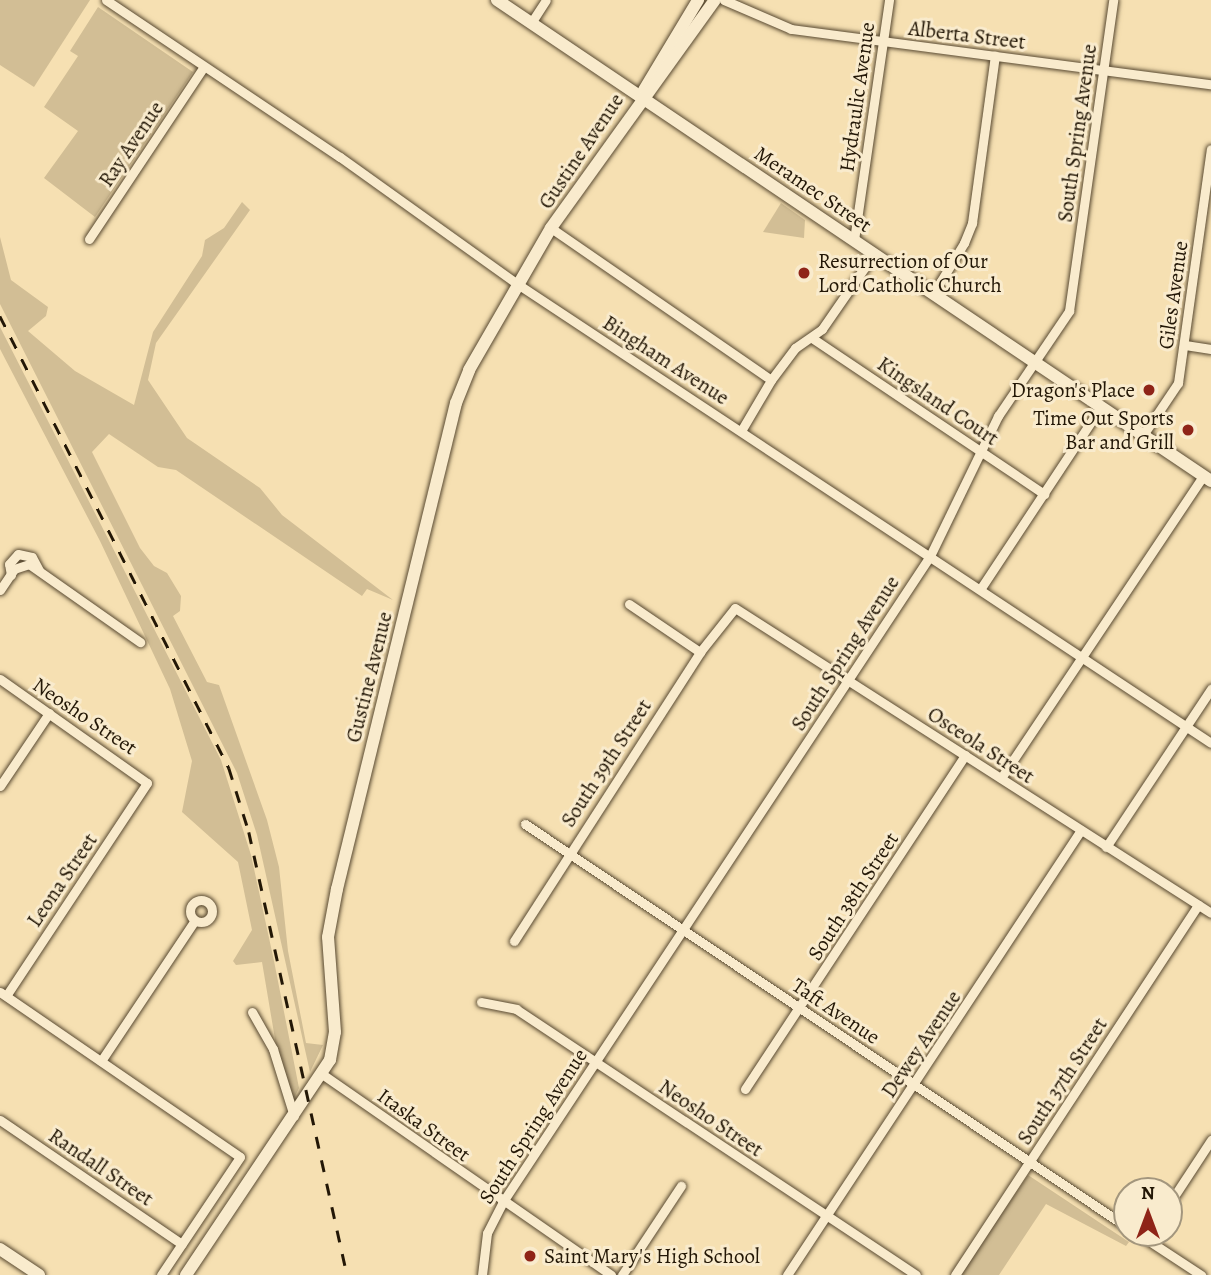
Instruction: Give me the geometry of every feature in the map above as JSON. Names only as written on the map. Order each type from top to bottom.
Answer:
[{"type":"street","name":"Bingham Avenue","points":[[106,0],[203,68],[340,157],[516,283],[981,587],[1211,743]]},
{"type":"street","name":"Meramec Street","points":[[497,0],[1207,479]]},
{"type":"street","points":[[531,23],[546,0]]},
{"type":"street","name":"Gustine Avenue","points":[[186,1275],[322,1074],[335,1042],[328,961],[338,881],[456,403],[484,337],[516,283],[641,97],[655,65],[698,0]]},
{"type":"street","name":"Gustine Avenue","points":[[641,97],[665,74],[715,0]]},
{"type":"street","name":"Alberta Street","points":[[724,0],[791,29],[1211,84]]},
{"type":"street","name":"Hydraulic Avenue","points":[[854,240],[889,0]]},
{"type":"street","name":"South Spring Avenue","points":[[482,1275],[487,1233],[502,1202],[930,556],[980,451],[1034,362],[1065,319],[1072,298],[1113,0]]},
{"type":"street","points":[[933,293],[964,243],[972,223],[995,56]]},
{"type":"street","name":"Ray Avenue","points":[[89,239],[203,68]]},
{"type":"street","name":"Giles Avenue","points":[[1143,435],[1178,383],[1206,221],[1211,149]]},
{"type":"street","points":[[551,228],[771,380]]},
{"type":"street","points":[[741,431],[771,380],[795,348],[812,338],[874,254]]},
{"type":"street","name":"Kingsland Court","points":[[812,338],[1044,494]]},
{"type":"street","points":[[1185,345],[1211,349]]},
{"type":"street","points":[[981,587],[1101,407]]},
{"type":"street","points":[[1001,778],[1207,479]]},
{"type":"street","points":[[0,590],[20,565],[38,570],[140,642]]},
{"type":"street","points":[[629,604],[700,652]]},
{"type":"street","name":"Osceola Street","points":[[733,608],[1211,913]]},
{"type":"street","name":"South 39th Street","points":[[514,941],[700,652],[733,608]]},
{"type":"street","name":"Neosho Street","points":[[0,680],[147,783]]},
{"type":"street","points":[[1106,846],[1211,689]]},
{"type":"street","points":[[0,786],[49,713]]},
{"type":"street","name":"South 38th Street","points":[[745,1089],[965,755]]},
{"type":"street","name":"Leona Street","points":[[3,994],[147,783]]},
{"type":"street","name":"Taft Avenue","points":[[525,824],[1113,1218]]},
{"type":"street","name":"Dewey Avenue","points":[[787,1275],[1081,830]]},
{"type":"street","name":"South 37th Street","points":[[955,1275],[1198,905]]},
{"type":"street","points":[[101,1061],[195,920]]},
{"type":"street","points":[[3,994],[240,1157],[161,1275]]},
{"type":"street","name":"Neosho Street","points":[[481,1002],[516,1009],[916,1275]]},
{"type":"street","points":[[252,1012],[273,1049],[294,1117]]},
{"type":"street","name":"Itaska Street","points":[[322,1074],[502,1202],[611,1275]]},
{"type":"street","name":"Randall Street","points":[[0,1119],[182,1244]]},
{"type":"street","points":[[1183,1183],[1211,1140]]},
{"type":"street","points":[[622,1275],[681,1186]]},
{"type":"street","points":[[1163,1247],[1201,1275]]},
{"type":"street","points":[[0,1249],[39,1275]]},
{"type":"shaded area","points":[[0,0],[90,0],[34,87],[0,65]]},
{"type":"shaded area","points":[[98,7],[193,72],[95,217],[44,178],[78,131],[44,107],[78,56],[70,51]]},
{"type":"shaded area","points":[[242,202],[250,210],[156,343],[148,380],[187,438],[260,488],[282,515],[393,600],[367,589],[362,596],[176,470],[158,467],[109,434],[92,452],[140,548],[154,566],[167,573],[181,596],[180,611],[173,616],[207,682],[219,685],[267,820],[279,867],[288,951],[306,1043],[323,1045],[310,1072],[257,835],[237,773],[0,304],[0,237],[11,280],[48,307],[46,316],[28,331],[75,371],[134,405],[153,332],[202,256],[205,240],[224,228]]},
{"type":"shaded area","points":[[781,203],[805,220],[804,238],[763,232]]},
{"type":"shaded area","points":[[0,327],[221,760],[251,855],[274,961],[299,1088],[293,1100],[276,1045],[262,962],[236,965],[233,961],[252,930],[238,862],[182,812],[192,761],[170,689],[100,541],[0,349]]},
{"type":"shaded area","points":[[1028,1175],[1113,1231],[1113,1239],[1046,1204],[999,1275],[960,1275]]},
{"type":"railway","points":[[0,316],[229,768],[249,832],[347,1275]]},
{"type":"place","name":"Resurrection of Our Lord Catholic Church","points":[[804,273]]},
{"type":"place","name":"Dragon's Place","points":[[1149,390]]},
{"type":"place","name":"Time Out Sports Bar and Grill","points":[[1188,430]]},
{"type":"place","name":"Saint Mary's High School","points":[[530,1256]]}]
